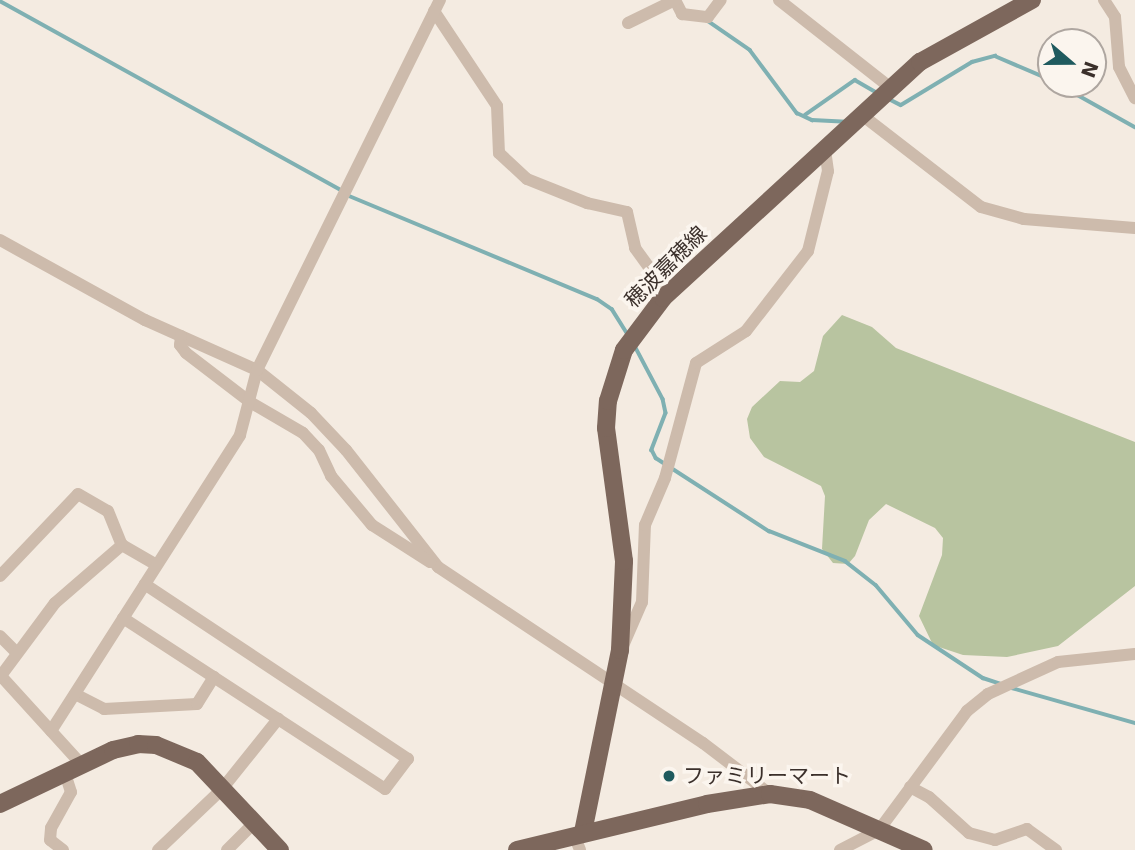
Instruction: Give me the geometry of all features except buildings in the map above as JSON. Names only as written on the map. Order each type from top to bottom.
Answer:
[{"type":"main road","name":"穂波嘉穂線","points":[[579,839],[620,650],[624,561],[606,428],[608,401],[624,350],[637,328],[663,298],[920,62],[960,36],[1032,0]]},
{"type":"main road","points":[[0,804],[81,764],[125,746],[156,745],[197,762],[279,850]]},
{"type":"main road","points":[[517,850],[579,839],[770,794],[810,800],[923,850]]},
{"type":"street","points":[[628,23],[675,0],[682,14],[708,17],[721,0]]},
{"type":"street","points":[[779,0],[892,89]]},
{"type":"street","points":[[1104,0],[1115,17],[1119,67],[1135,98]]},
{"type":"street","points":[[437,6],[497,106],[499,153],[527,179],[587,203],[627,212],[635,248],[656,277],[663,298]]},
{"type":"street","points":[[51,731],[240,435],[257,370],[437,6]]},
{"type":"street","points":[[862,115],[981,207],[1024,219],[1135,228]]},
{"type":"street","points":[[620,650],[642,602],[645,525],[665,478],[696,363],[746,331],[774,300],[808,251],[828,171],[825,149]]},
{"type":"street","points":[[0,240],[181,336],[257,370],[311,413],[346,450],[438,567]]},
{"type":"street","points":[[181,336],[180,345],[186,353],[250,401],[303,433],[319,450],[339,487],[372,525],[703,743],[770,794]]},
{"type":"street","points":[[0,576],[78,494],[108,511],[122,545],[156,565]]},
{"type":"street","points":[[81,764],[0,676],[55,603],[122,545]]},
{"type":"street","points":[[123,618],[385,789],[408,759],[145,584]]},
{"type":"street","points":[[0,636],[17,653]]},
{"type":"street","points":[[840,850],[879,830],[967,711],[988,694],[1058,662],[1135,654]]},
{"type":"street","points":[[75,694],[104,709],[197,704],[214,677]]},
{"type":"street","points":[[161,849],[222,789],[278,719]]},
{"type":"street","points":[[63,850],[50,840],[51,828],[71,792],[65,773]]},
{"type":"street","points":[[910,787],[929,797],[969,834],[995,840],[1027,829],[1056,850]]},
{"type":"street","points":[[227,850],[254,823]]},
{"type":"green space","points":[[842,315],[872,327],[896,348],[1135,442],[1135,586],[1058,646],[1007,657],[963,655],[933,645],[919,616],[942,555],[943,538],[935,528],[886,504],[869,520],[855,556],[848,564],[833,563],[822,549],[825,496],[821,486],[764,457],[750,438],[747,419],[752,407],[780,381],[800,382],[814,371],[823,336]]},
{"type":"waterway","points":[[0,1],[341,190]]},
{"type":"waterway","points":[[708,21],[750,50],[797,113],[812,120],[846,122]]},
{"type":"waterway","points":[[889,99],[901,105],[972,62],[995,56],[1037,74]]},
{"type":"waterway","points":[[805,115],[855,80],[879,94]]},
{"type":"waterway","points":[[1083,98],[1135,127]]},
{"type":"waterway","points":[[347,195],[597,299],[612,309],[627,333]]},
{"type":"waterway","points":[[635,346],[663,399],[666,413],[652,450],[656,458],[769,531],[845,561],[876,585],[918,635],[983,678],[1002,684]]},
{"type":"waterway","points":[[1012,688],[1135,723]]},
{"type":"place","name":"ファミリーマート","points":[[669,776]]}]
